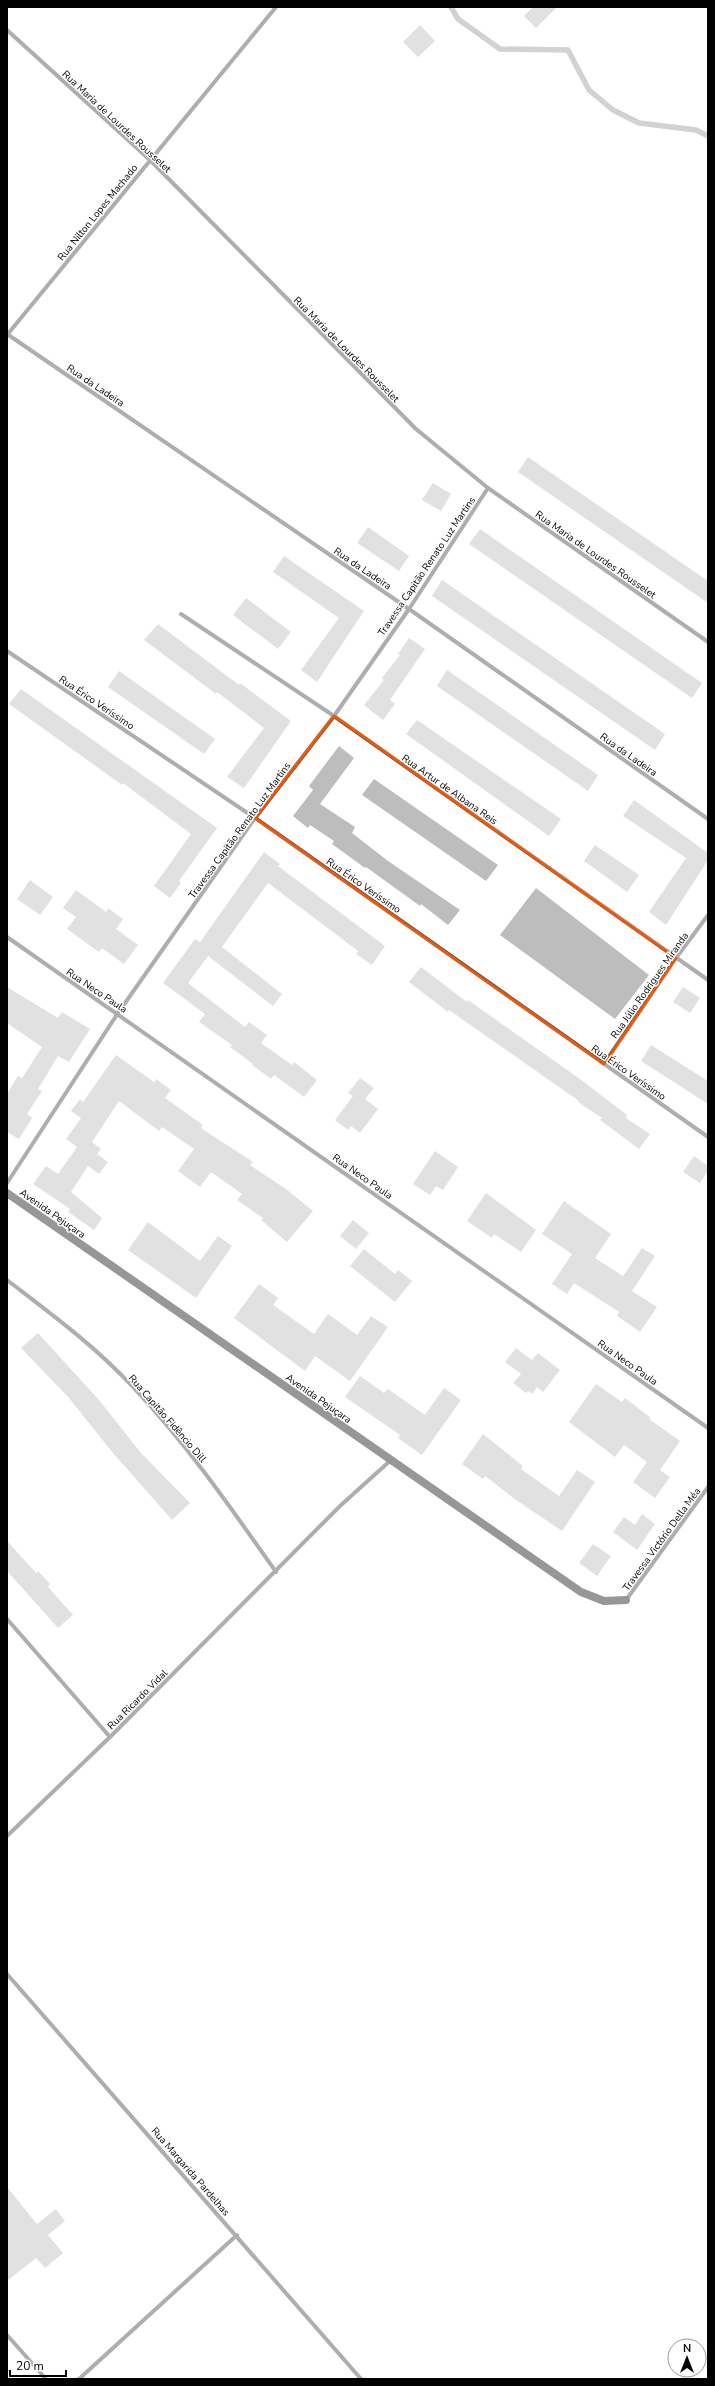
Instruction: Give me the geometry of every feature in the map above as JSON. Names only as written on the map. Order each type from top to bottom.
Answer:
[{"type":"street","name":"Rua Nilton Lopes Machado","points":[[7,334],[276,7]]},
{"type":"street","name":"Rua Maria de Lourdes Rousselet","points":[[7,30],[150,160],[416,429],[488,488],[708,642]]},
{"type":"street","name":"Rua da Ladeira","points":[[7,334],[409,609],[708,819]]},
{"type":"street","name":"Travessa Capitão Renato Luz Martins","points":[[7,1183],[118,1014],[255,818],[334,716],[409,609],[488,488]]},
{"type":"street","name":"Rua Artur de Albana Reis","points":[[181,614],[334,716],[708,980]]},
{"type":"street","name":"Rua Érico Veríssimo","points":[[7,651],[255,818],[708,1137]]},
{"type":"street","name":"Rua Júlio Rodrigues Miranda","points":[[604,1064],[676,958],[708,915]]},
{"type":"street","name":"Rua Neco Paula","points":[[7,938],[118,1014],[708,1428]]},
{"type":"street","name":"Avenida Pejuçara","points":[[7,1193],[581,1592],[604,1600],[626,1600]]},
{"type":"street","name":"Rua Capitão Fidêncio Dill","points":[[7,1280],[62,1322],[132,1385],[203,1470],[276,1572]]},
{"type":"street","name":"Rua Ricardo Vidal","points":[[7,1836],[110,1737],[276,1572],[340,1506],[391,1460]]},
{"type":"street","name":"Travessa Victório Della Méa","points":[[626,1600],[708,1487]]},
{"type":"street","points":[[7,1619],[110,1737]]},
{"type":"street","name":"Rua Margarida Pardelhas","points":[[7,1974],[361,2379]]},
{"type":"street","points":[[78,2379],[237,2236]]},
{"type":"street","points":[[7,2335],[46,2379]]},
{"type":"highlighted area","points":[[334,716],[676,958],[604,1064],[255,818]]},
{"type":"building","points":[[533,7],[557,7],[536,28],[524,16]]},
{"type":"building","points":[[420,25],[435,41],[418,57],[403,42]]},
{"type":"building","points":[[528,457],[708,581],[708,603],[518,472]]},
{"type":"building","points":[[433,483],[451,494],[441,511],[422,500]]},
{"type":"building","points":[[368,527],[409,556],[399,571],[357,543]]},
{"type":"building","points":[[480,529],[702,683],[692,698],[469,544]]},
{"type":"building","points":[[284,556],[364,611],[317,682],[301,670],[339,618],[273,572]]},
{"type":"building","points":[[442,580],[665,734],[655,750],[432,596]]},
{"type":"building","points":[[246,598],[291,632],[278,649],[233,615]]},
{"type":"building","points":[[158,624],[239,685],[240,683],[291,721],[244,788],[227,777],[264,728],[217,692],[216,694],[144,640]]},
{"type":"building","points":[[409,638],[425,649],[390,700],[395,704],[383,720],[364,705],[384,680],[382,678],[400,655],[398,654]]},
{"type":"building","points":[[447,670],[598,775],[588,791],[437,686]]},
{"type":"building","points":[[119,671],[215,739],[204,754],[108,687]]},
{"type":"building","points":[[21,689],[217,828],[179,881],[181,883],[170,898],[154,886],[191,834],[123,783],[122,785],[9,704]]},
{"type":"building","points":[[417,720],[561,819],[549,836],[406,734]]},
{"type":"building","points":[[339,746],[354,758],[320,804],[355,827],[352,833],[388,861],[460,910],[448,925],[421,904],[420,906],[332,844],[334,841],[310,825],[308,828],[293,816],[313,790],[309,786]]},
{"type":"building","points":[[374,779],[498,865],[486,881],[362,795]]},
{"type":"building","points":[[634,800],[708,853],[708,860],[666,925],[649,912],[686,858],[623,816]]},
{"type":"building","points":[[595,845],[639,875],[627,892],[584,861]]},
{"type":"building","points":[[264,852],[280,864],[278,866],[385,946],[372,965],[356,954],[358,951],[268,883],[222,947],[282,994],[273,1006],[208,956],[188,983],[245,1027],[249,1022],[267,1035],[261,1043],[292,1065],[294,1062],[317,1080],[304,1097],[274,1075],[271,1079],[252,1065],[253,1064],[230,1047],[232,1045],[199,1022],[205,1014],[163,983],[195,939],[200,942]]},
{"type":"building","points":[[30,880],[53,897],[40,915],[17,899]]},
{"type":"building","points":[[536,888],[649,975],[615,1019],[500,935]]},
{"type":"building","points":[[76,890],[106,912],[108,908],[123,919],[116,929],[138,945],[124,964],[102,948],[99,952],[67,929],[76,917],[63,908]]},
{"type":"building","points":[[421,967],[467,1002],[468,1000],[580,1079],[627,1115],[626,1118],[650,1134],[639,1149],[600,1120],[602,1118],[578,1102],[579,1101],[449,1010],[448,1012],[409,982]]},
{"type":"building","points":[[7,987],[58,1018],[62,1012],[90,1029],[69,1062],[58,1056],[38,1089],[42,1091],[27,1114],[32,1118],[19,1139],[7,1132],[7,1094],[18,1076],[22,1078],[42,1047],[7,1023]]},
{"type":"building","points":[[683,987],[700,998],[690,1013],[673,1002]]},
{"type":"building","points":[[651,1045],[708,1081],[708,1104],[641,1061]]},
{"type":"building","points":[[116,1055],[154,1082],[156,1079],[171,1090],[165,1098],[203,1125],[201,1128],[253,1162],[250,1165],[286,1189],[313,1211],[287,1242],[261,1220],[263,1218],[237,1200],[242,1194],[211,1172],[200,1187],[178,1171],[194,1149],[162,1127],[159,1131],[119,1101],[92,1142],[101,1149],[97,1154],[108,1162],[99,1174],[88,1166],[71,1192],[102,1218],[94,1230],[68,1212],[70,1209],[33,1184],[46,1166],[58,1174],[77,1147],[66,1139],[81,1118],[71,1111],[80,1099],[83,1102]]},
{"type":"building","points":[[360,1078],[374,1088],[365,1099],[378,1109],[360,1133],[351,1126],[348,1130],[335,1120],[353,1096],[348,1093]]},
{"type":"building","points":[[435,1151],[458,1167],[443,1190],[436,1186],[430,1195],[413,1184]]},
{"type":"building","points":[[694,1156],[708,1166],[708,1171],[700,1183],[683,1172]]},
{"type":"building","points":[[486,1193],[536,1230],[521,1252],[494,1234],[492,1238],[467,1221]]},
{"type":"building","points":[[564,1201],[611,1234],[595,1258],[623,1276],[642,1248],[655,1256],[632,1291],[657,1307],[640,1332],[617,1316],[619,1312],[574,1283],[567,1294],[552,1284],[572,1254],[542,1234]]},
{"type":"building","points":[[353,1220],[369,1233],[356,1249],[340,1236]]},
{"type":"building","points":[[148,1222],[200,1261],[218,1236],[232,1246],[196,1298],[128,1250]]},
{"type":"building","points":[[364,1249],[395,1274],[398,1270],[412,1281],[395,1302],[350,1266]]},
{"type":"building","points":[[259,1284],[278,1298],[273,1305],[314,1334],[328,1314],[357,1335],[371,1316],[388,1327],[350,1381],[315,1356],[305,1371],[234,1318]]},
{"type":"building","points":[[38,1333],[99,1400],[141,1453],[190,1503],[172,1520],[113,1453],[69,1398],[21,1348]]},
{"type":"building","points":[[516,1348],[532,1360],[538,1353],[560,1370],[543,1392],[537,1387],[532,1394],[528,1391],[526,1393],[513,1383],[521,1374],[505,1362]]},
{"type":"building","points":[[360,1376],[384,1393],[388,1389],[425,1415],[444,1388],[461,1400],[422,1455],[398,1438],[400,1435],[345,1397]]},
{"type":"building","points":[[596,1384],[622,1402],[625,1398],[651,1418],[649,1419],[680,1441],[660,1470],[670,1477],[655,1498],[633,1482],[647,1462],[624,1445],[615,1457],[569,1422]]},
{"type":"building","points":[[483,1434],[523,1466],[521,1469],[559,1496],[577,1470],[595,1482],[562,1531],[516,1500],[485,1476],[483,1479],[462,1464]]},
{"type":"building","points":[[642,1514],[655,1524],[637,1550],[613,1532],[624,1517],[635,1525]]},
{"type":"building","points":[[7,1541],[36,1573],[38,1571],[50,1584],[48,1587],[73,1615],[58,1628],[7,1571]]},
{"type":"building","points":[[593,1544],[611,1556],[597,1576],[579,1563]]},
{"type":"building","points":[[7,2187],[37,2224],[56,2209],[65,2221],[48,2235],[63,2253],[45,2268],[36,2258],[7,2281]]},
{"type":"waterway","points":[[451,7],[458,19],[500,49],[568,50],[589,90],[613,110],[639,123],[696,130],[708,136]]}]
